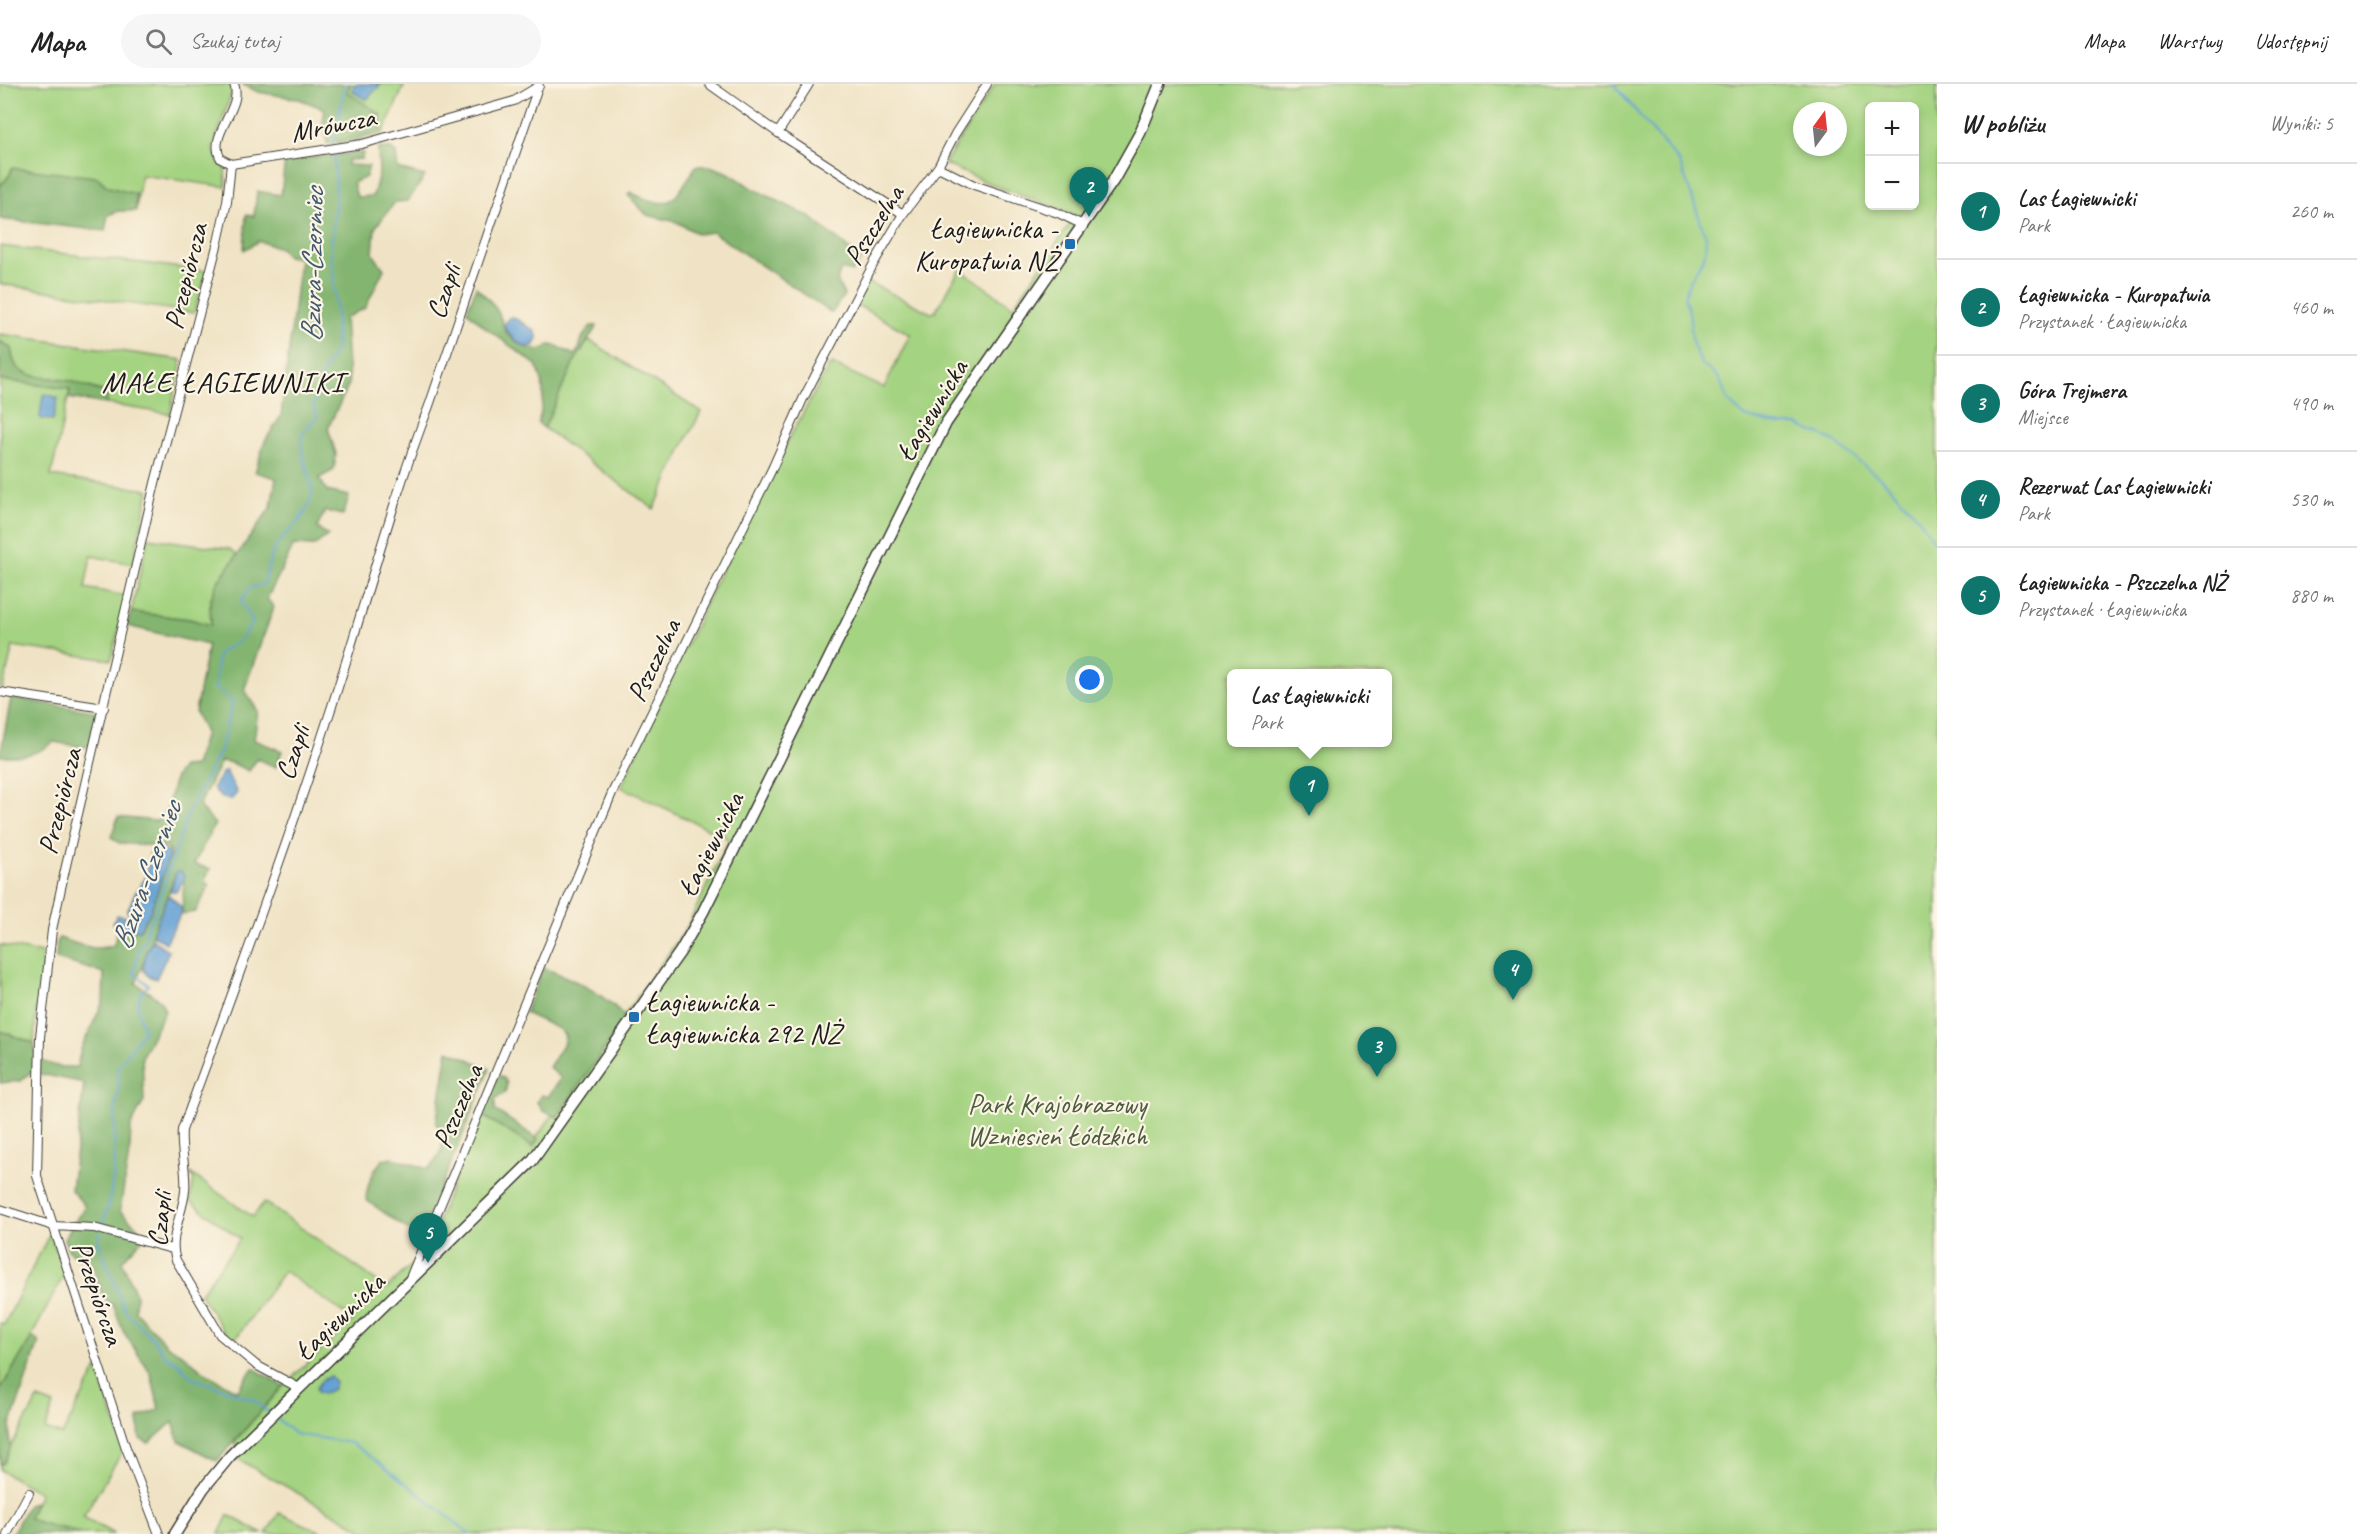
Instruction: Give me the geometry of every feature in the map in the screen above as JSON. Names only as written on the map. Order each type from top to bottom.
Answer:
[{"type":"street","points":[[231,164],[218,155],[217,144],[236,96],[234,84]]},
{"type":"street","points":[[709,84],[778,134],[903,214]]},
{"type":"street","points":[[778,134],[809,84]]},
{"type":"street","name":"Pszczelna","points":[[409,1281],[612,793],[772,469],[803,399],[874,263],[903,214],[938,167],[987,84]]},
{"type":"street","name":"Łagiewnicka","points":[[175,1534],[203,1489],[222,1464],[541,1150],[688,938],[946,423],[1083,225],[1129,154],[1160,84]]},
{"type":"street","name":"Mrówcza","points":[[231,164],[327,150],[383,138],[514,101],[540,86]]},
{"type":"street","name":"Czapli","points":[[299,1388],[256,1365],[220,1335],[176,1260],[172,1249],[186,1189],[181,1144],[182,1130],[246,960],[351,648],[411,451],[429,406],[528,112],[540,86]]},
{"type":"street","points":[[514,101],[528,112]]},
{"type":"street","name":"Przepiórcza","points":[[159,1534],[125,1445],[37,1176],[40,1037],[52,930],[155,483],[220,232],[227,202],[231,164]]},
{"type":"street","points":[[938,167],[974,185],[1058,213],[1083,225]]},
{"type":"street","points":[[0,692],[104,708]]},
{"type":"street","points":[[0,1209],[53,1226],[94,1228],[172,1249]]},
{"type":"street","points":[[7,1534],[29,1493]]},
{"type":"green space","points":[[0,84],[230,85],[233,89],[213,148],[219,163],[225,166],[226,187],[141,175],[136,211],[136,194],[108,187],[97,177],[9,176],[0,186]]},
{"type":"green space","points":[[242,84],[351,84],[347,92],[381,115],[381,131],[327,144],[323,121],[325,109],[299,99],[258,92]]},
{"type":"green space","points":[[348,84],[405,84],[383,133],[339,145],[337,120]]},
{"type":"green space","name":"Park Krajobrazowy Wzniesień Łódzkich","points":[[995,84],[1937,84],[1937,1534],[370,1534],[241,1461],[237,1456],[239,1454],[235,1441],[283,1386],[353,1320],[284,1271],[234,1341],[225,1333],[200,1294],[240,1239],[190,1201],[194,1179],[190,1173],[253,1217],[264,1202],[387,1288],[426,1251],[480,1114],[531,1145],[686,929],[729,839],[621,787],[713,588],[771,471],[829,366],[832,364],[884,388],[910,334],[855,304],[868,282],[931,313],[935,312],[960,269],[1013,307],[1076,215],[998,187],[944,164]]},
{"type":"green space","points":[[378,148],[391,149],[396,153],[398,169],[425,176],[408,201],[395,202],[375,228],[373,254],[384,269],[365,308],[345,318],[349,384],[328,428],[336,454],[334,470],[319,478],[327,491],[349,496],[343,515],[325,511],[317,528],[328,535],[314,546],[294,545],[267,599],[274,607],[244,690],[258,711],[254,740],[282,751],[276,767],[257,759],[249,771],[232,763],[221,761],[199,806],[215,824],[194,864],[210,869],[205,880],[209,886],[195,912],[182,914],[184,880],[174,878],[136,983],[160,1000],[165,1011],[142,1056],[144,1101],[131,1125],[120,1211],[146,1235],[122,1261],[136,1294],[135,1311],[168,1346],[207,1374],[237,1391],[253,1368],[283,1386],[217,1461],[179,1441],[173,1422],[149,1443],[140,1439],[138,1418],[159,1409],[151,1374],[123,1331],[113,1305],[103,1298],[92,1265],[69,1251],[64,1239],[85,1206],[71,1190],[84,1083],[31,1072],[21,1081],[0,1083],[0,1031],[34,1043],[37,1060],[60,1067],[77,1067],[81,1049],[103,1002],[104,973],[56,959],[57,941],[59,938],[100,948],[114,945],[118,927],[140,930],[171,853],[166,847],[119,843],[111,837],[118,817],[157,821],[167,809],[175,777],[182,767],[195,766],[205,733],[195,712],[208,645],[127,626],[131,612],[189,619],[211,625],[210,602],[217,583],[271,507],[276,478],[255,472],[265,441],[281,416],[300,258],[287,256],[280,248],[259,241],[244,250],[246,215],[254,216],[257,191],[281,195],[285,160],[363,152],[362,159],[348,160],[347,165],[369,166],[366,177],[353,183],[357,197],[373,196],[379,173]]},
{"type":"green space","points":[[696,166],[710,166],[729,173],[752,188],[810,217],[861,259],[853,272],[841,269],[837,280],[844,295],[832,313],[712,232],[698,234],[677,222],[647,215],[628,195],[630,192],[644,199],[664,203],[676,195]]},
{"type":"green space","points":[[12,168],[97,177],[108,187],[136,194],[136,211],[119,211],[108,215],[105,231],[0,219],[0,186],[9,176]]},
{"type":"green space","points":[[0,246],[207,271],[194,313],[0,284]]},
{"type":"green space","points":[[476,287],[496,308],[509,335],[519,344],[531,349],[537,350],[549,345],[557,346],[574,355],[591,326],[597,326],[574,362],[544,428],[538,423],[543,394],[536,365],[467,311]]},
{"type":"green space","points":[[0,334],[182,360],[170,414],[107,404],[106,392],[64,380],[31,375],[15,365],[11,348],[0,341]]},
{"type":"green space","points":[[589,340],[701,412],[654,509],[544,428],[574,362]]},
{"type":"green space","points":[[0,341],[11,348],[15,365],[19,369],[31,375],[70,381],[106,392],[107,404],[69,398],[70,389],[0,380]]},
{"type":"green space","points":[[0,380],[70,389],[51,476],[149,490],[133,564],[91,556],[85,588],[127,596],[111,660],[13,646],[3,688],[0,688]]},
{"type":"green space","points":[[148,538],[230,549],[237,555],[217,583],[210,601],[211,625],[189,619],[131,612]]},
{"type":"green space","points":[[11,698],[99,712],[93,746],[82,747],[54,742],[28,755],[0,756]]},
{"type":"green space","points":[[0,945],[42,953],[41,998],[36,1010],[34,1043],[0,1031]]},
{"type":"green space","points":[[543,968],[588,988],[608,1001],[626,1018],[557,1117],[543,1111],[537,1102],[541,1095],[548,1097],[561,1078],[549,1067],[563,1045],[565,1036],[559,1029],[525,1013]]},
{"type":"green space","points":[[448,1050],[490,1069],[420,1238],[366,1200],[375,1169],[382,1160],[393,1158],[428,1169],[436,1161],[443,1142],[443,1131],[436,1124]]},
{"type":"green space","points":[[498,1075],[505,1079],[507,1084],[505,1093],[495,1099],[495,1110],[538,1139],[533,1147],[480,1114]]},
{"type":"green space","points":[[50,1233],[65,1273],[23,1353],[0,1390],[0,1323],[4,1325]]},
{"type":"green space","points":[[32,1337],[39,1342],[10,1426],[10,1448],[4,1463],[0,1464],[0,1390]]},
{"type":"green space","points":[[97,1368],[124,1449],[83,1517],[115,1534],[79,1534],[61,1527],[41,1525],[29,1518],[40,1493],[0,1470],[0,1465],[4,1463],[38,1399],[54,1405],[45,1429],[62,1435]]},
{"type":"green space","points":[[35,1502],[29,1518],[79,1534],[12,1534],[28,1505]]},
{"type":"green space","points":[[279,1513],[326,1534],[266,1534]]},
{"type":"green space","points":[[228,1515],[263,1534],[219,1534]]},
{"type":"water","points":[[355,84],[381,84],[366,100],[352,91]]},
{"type":"water","points":[[510,317],[534,330],[538,338],[533,346],[526,347],[516,341],[505,329],[505,323]]},
{"type":"water","points":[[43,395],[58,398],[53,420],[40,417]]},
{"type":"water","points":[[226,771],[237,793],[231,800],[220,796],[213,787]]},
{"type":"water","points":[[161,848],[168,853],[169,857],[150,913],[139,930],[115,926],[113,923],[117,915],[132,918],[134,916],[127,912],[134,895],[145,879],[150,853]]},
{"type":"water","points":[[180,871],[185,877],[176,892],[170,891],[176,872]]},
{"type":"water","points":[[170,896],[182,911],[166,943],[152,934],[167,897]]},
{"type":"water","points":[[153,940],[169,951],[156,979],[148,976],[143,969],[146,951]]},
{"type":"water","points":[[330,1376],[335,1382],[333,1389],[323,1394],[317,1392],[316,1388],[321,1381]]},
{"type":"waterway","name":"Bzura-Czerniec","points":[[333,146],[345,84]]},
{"type":"waterway","points":[[1613,84],[1680,163],[1706,237],[1705,255],[1690,281],[1684,298],[1689,311],[1693,345],[1702,365],[1719,378],[1728,401],[1745,417],[1780,425],[1798,425],[1832,440],[1886,483],[1916,515],[1937,544]]},
{"type":"waterway","name":"Bzura-Czerniec","points":[[101,1228],[109,1203],[114,1171],[115,1107],[119,1087],[117,1069],[144,1030],[138,1011],[138,1000],[149,985],[134,974],[139,948],[146,940],[146,929],[154,916],[189,810],[220,751],[233,701],[215,688],[218,654],[240,640],[253,622],[241,601],[250,588],[264,584],[273,552],[282,538],[299,521],[311,499],[311,481],[301,443],[307,427],[317,417],[313,406],[315,398],[322,394],[319,380],[336,349],[336,308],[331,250],[336,194],[334,152]]},
{"type":"waterway","name":"Bzura-Czerniec","points":[[100,1233],[98,1241],[126,1312],[155,1341],[165,1356],[178,1363],[192,1378],[254,1400],[269,1413]]},
{"type":"waterway","name":"Bzura-Czerniec","points":[[276,1418],[295,1434],[351,1443],[470,1534]]},
{"type":"place","name":"Łagiewnicka - Kuropatwia","points":[[1089,217]]},
{"type":"place","name":"Łagiewnicka - Kuropatwia NŻ","points":[[1070,244]]},
{"type":"place","name":"Las Łagiewnicki","points":[[1309,816]]},
{"type":"place","name":"Rezerwat Las Łagiewnicki","points":[[1513,1000]]},
{"type":"place","name":"Łagiewnicka - Łagiewnicka 292 NŻ","points":[[634,1017]]},
{"type":"place","name":"Góra Trejmera","points":[[1377,1077]]},
{"type":"place","name":"Łagiewnicka - Pszczelna NŻ","points":[[428,1263]]},
{"type":"district","name":"MAŁE ŁAGIEWNIKI","points":[[223,382]]}]
